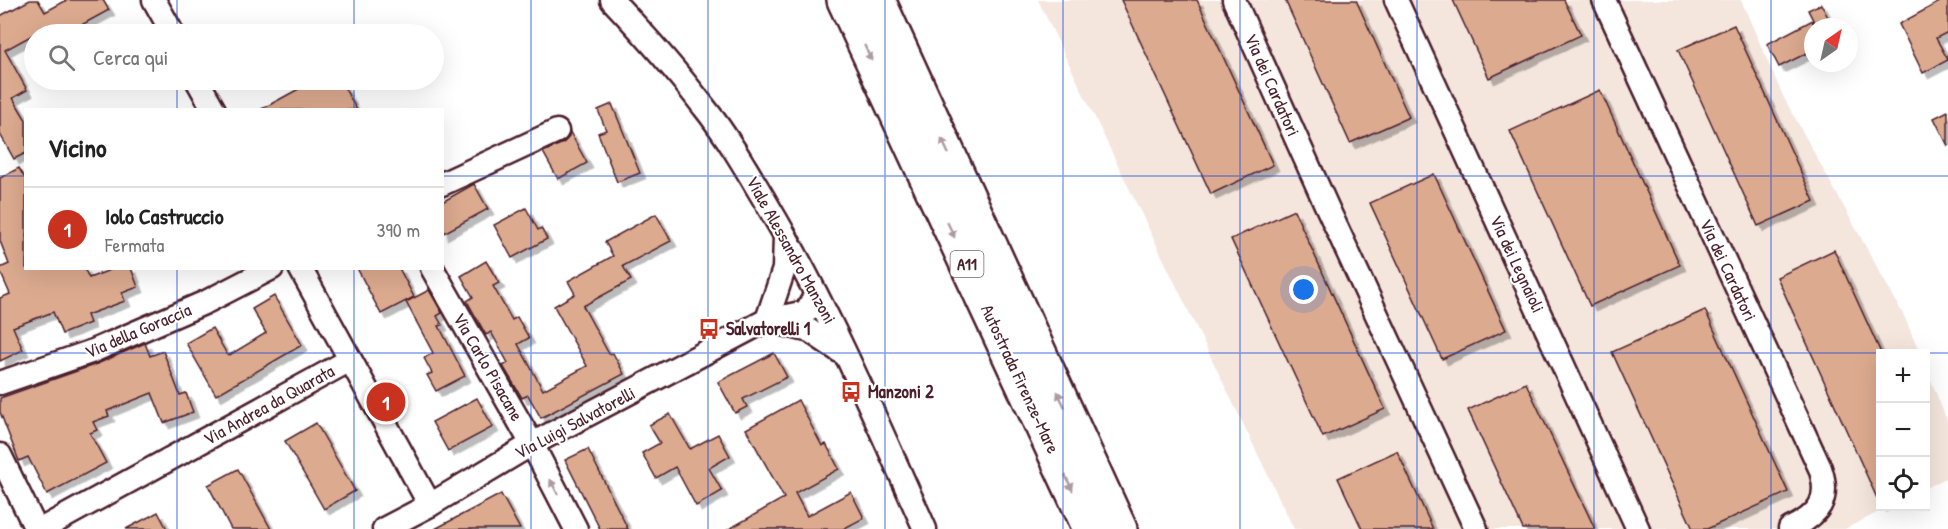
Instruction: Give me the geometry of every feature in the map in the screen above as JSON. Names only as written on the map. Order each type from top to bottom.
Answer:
[{"type":"highway","name":"Autostrada Firenze-Mare","points":[[844,0],[1090,529]]},
{"type":"highway","name":"Autostrada Firenze-Mare","points":[[878,0],[1120,529]]},
{"type":"street","points":[[154,0],[167,24]]},
{"type":"street","name":"Viale Alessandro Manzoni","points":[[612,0],[641,30],[705,108],[748,172],[785,235],[848,357],[925,529]]},
{"type":"street","name":"Via dei Cardatori","points":[[1234,0],[1476,529]]},
{"type":"street","name":"Via dei Legnaioli","points":[[1396,0],[1638,529]]},
{"type":"street","name":"Via dei Cardatori","points":[[1604,0],[1822,475],[1825,494],[1820,505],[1807,519],[1790,529]]},
{"type":"street","points":[[203,90],[213,108]]},
{"type":"street","points":[[444,183],[557,131]]},
{"type":"street","points":[[785,235],[784,269],[767,320],[810,331],[848,357]]},
{"type":"street","name":"Via della Goraccia","points":[[0,383],[93,351],[206,302],[268,270]]},
{"type":"street","points":[[301,270],[350,360]]},
{"type":"street","name":"Via Carlo Pisacane","points":[[433,270],[532,444],[576,529]]},
{"type":"street","name":"Via Luigi Salvatorelli","points":[[384,529],[430,505],[532,444],[767,320],[806,312],[816,294]]},
{"type":"street","name":"Via Andrea da Quarata","points":[[42,529],[350,360],[430,505]]},
{"type":"street","points":[[0,455],[36,529]]},
{"type":"shaded area","points":[[1038,0],[1741,0],[1783,96],[1905,318],[1918,349],[1876,349],[1876,511],[1881,511],[1845,529],[1294,529]]},
{"type":"shaded area","points":[[1930,378],[1948,423],[1948,477],[1930,486]]},
{"type":"building","points":[[30,0],[38,0],[45,12],[67,0],[103,0],[109,10],[83,24],[24,24],[24,40],[5,50],[24,85],[24,90],[27,90],[13,98],[24,117],[24,154],[14,159],[0,134],[0,16]]},
{"type":"building","points":[[1121,0],[1197,0],[1273,165],[1211,194]]},
{"type":"building","points":[[1285,0],[1356,0],[1409,117],[1350,143]]},
{"type":"building","points":[[1453,0],[1564,0],[1581,35],[1489,78]]},
{"type":"building","points":[[1943,0],[1948,0],[1948,32],[1936,38],[1948,60],[1923,73],[1899,24]]},
{"type":"building","points":[[1821,4],[1828,18],[1812,18],[1808,10]]},
{"type":"building","points":[[1734,25],[1814,201],[1758,226],[1678,50]]},
{"type":"building","points":[[1804,25],[1804,54],[1779,67],[1767,44]]},
{"type":"building","points":[[297,90],[346,90],[356,108],[264,108]]},
{"type":"building","points":[[1600,90],[1680,265],[1590,306],[1510,131]]},
{"type":"building","points":[[612,104],[640,173],[617,182],[598,133],[606,130],[598,110]]},
{"type":"building","points":[[1948,111],[1948,146],[1934,118]]},
{"type":"building","points":[[570,132],[587,163],[558,179],[543,152],[563,143]]},
{"type":"building","points":[[19,168],[24,177],[24,270],[85,270],[89,278],[110,270],[132,270],[138,287],[122,293],[125,301],[87,315],[90,323],[62,334],[53,312],[13,327],[23,350],[0,361],[0,298],[10,294],[0,271],[0,268],[9,264],[0,241],[0,178]]},
{"type":"building","points":[[1434,174],[1506,330],[1442,359],[1370,203]]},
{"type":"building","points":[[474,184],[488,209],[444,233],[444,201]]},
{"type":"building","points":[[526,208],[538,230],[541,228],[547,239],[512,258],[494,225]]},
{"type":"building","points":[[1294,210],[1385,409],[1323,437],[1231,239]]},
{"type":"building","points":[[656,214],[671,241],[623,266],[631,280],[583,306],[609,354],[613,353],[624,374],[541,418],[528,395],[522,398],[503,366],[508,363],[491,332],[486,335],[467,301],[473,297],[461,276],[486,261],[499,283],[493,286],[512,320],[517,317],[529,338],[518,344],[543,390],[587,366],[554,306],[575,294],[568,281],[613,256],[605,242]]},
{"type":"building","points":[[1834,250],[1879,349],[1876,349],[1876,496],[1777,277]]},
{"type":"building","points":[[358,270],[400,270],[414,297],[381,314]]},
{"type":"building","points":[[429,290],[442,313],[437,316],[442,325],[439,326],[465,376],[436,391],[427,375],[432,373],[424,358],[433,353],[406,302]]},
{"type":"building","points":[[274,296],[302,345],[216,395],[186,343],[212,328],[228,356],[266,333],[252,309]]},
{"type":"building","points":[[1705,310],[1788,492],[1707,529],[1693,529],[1612,352]]},
{"type":"building","points":[[145,343],[150,356],[163,351],[180,395],[186,393],[193,412],[164,423],[152,393],[107,411],[109,416],[93,422],[97,430],[90,433],[106,463],[47,494],[28,457],[19,461],[0,412],[0,398],[97,364]]},
{"type":"building","points":[[774,353],[787,377],[743,399],[747,407],[735,413],[718,382]]},
{"type":"building","points":[[1526,383],[1595,529],[1523,529],[1468,410]]},
{"type":"building","points":[[477,398],[493,427],[448,451],[432,422]]},
{"type":"building","points":[[798,400],[822,446],[826,444],[839,469],[795,493],[807,516],[851,492],[864,518],[843,529],[729,529],[784,498],[746,429]]},
{"type":"building","points":[[670,414],[690,449],[718,434],[730,456],[709,468],[722,491],[696,506],[675,467],[656,478],[642,453],[660,443],[649,425]]},
{"type":"building","points":[[316,423],[355,491],[324,509],[285,441]]},
{"type":"building","points":[[588,449],[628,529],[600,529],[565,460]]},
{"type":"building","points":[[1397,451],[1433,529],[1362,529],[1338,478]]},
{"type":"building","points":[[238,469],[271,529],[231,529],[208,485]]},
{"type":"building","points":[[501,494],[520,529],[435,529]]},
{"type":"building","points":[[158,512],[167,529],[126,529]]},
{"type":"place","name":"Salvatorelli 1","points":[[709,329]]},
{"type":"place","name":"Manzoni 2","points":[[851,392]]},
{"type":"place","name":"Iolo Castruccio","points":[[386,402]]}]
